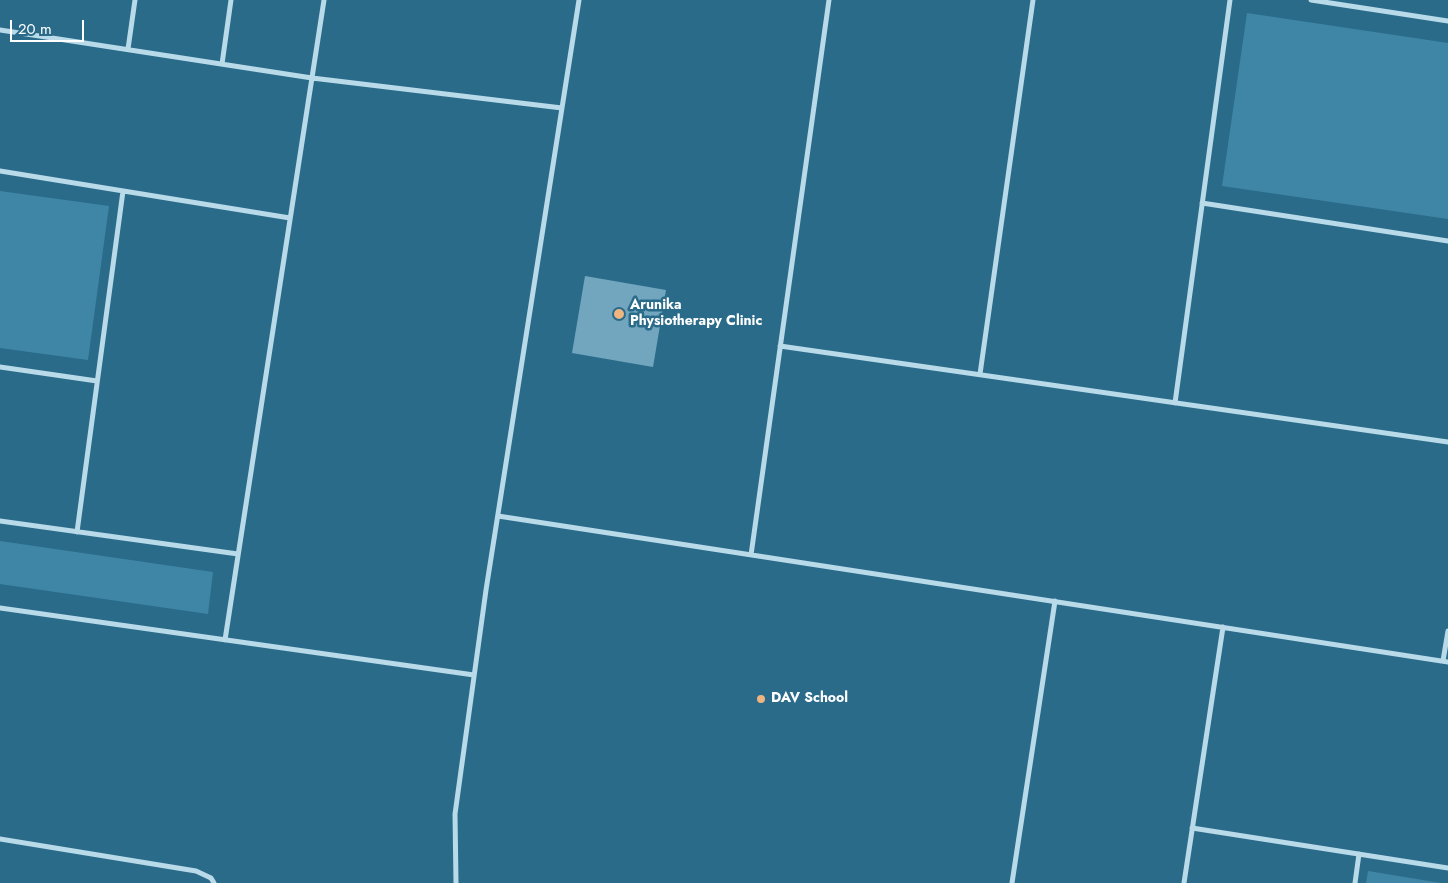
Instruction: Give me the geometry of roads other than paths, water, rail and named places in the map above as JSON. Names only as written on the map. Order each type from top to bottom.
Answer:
[{"type":"street","points":[[128,50],[135,0]]},
{"type":"street","points":[[222,64],[231,0]]},
{"type":"street","points":[[225,640],[324,0]]},
{"type":"street","points":[[456,883],[455,814],[474,675],[579,0]]},
{"type":"street","points":[[751,555],[829,0]]},
{"type":"street","points":[[980,374],[1033,0]]},
{"type":"street","points":[[1175,403],[1230,0]]},
{"type":"street","points":[[1311,0],[1448,21]]},
{"type":"street","points":[[0,30],[312,78],[562,108]]},
{"type":"street","points":[[0,171],[290,218]]},
{"type":"street","points":[[77,532],[123,191]]},
{"type":"street","points":[[1202,203],[1448,240]]},
{"type":"street","points":[[780,346],[1448,442]]},
{"type":"street","points":[[0,367],[97,381]]},
{"type":"street","points":[[498,516],[1446,662],[1448,631]]},
{"type":"street","points":[[0,521],[238,554]]},
{"type":"street","points":[[1012,883],[1055,601]]},
{"type":"street","points":[[0,608],[474,675]]},
{"type":"street","points":[[1184,883],[1223,627]]},
{"type":"street","points":[[1192,828],[1448,868]]},
{"type":"street","points":[[0,839],[196,871],[211,878],[214,883]]},
{"type":"street","points":[[1355,883],[1359,854]]},
{"type":"place","name":"Arunika Physiotherapy Clinic","points":[[619,314]]},
{"type":"place","name":"DAV School","points":[[761,699]]}]
